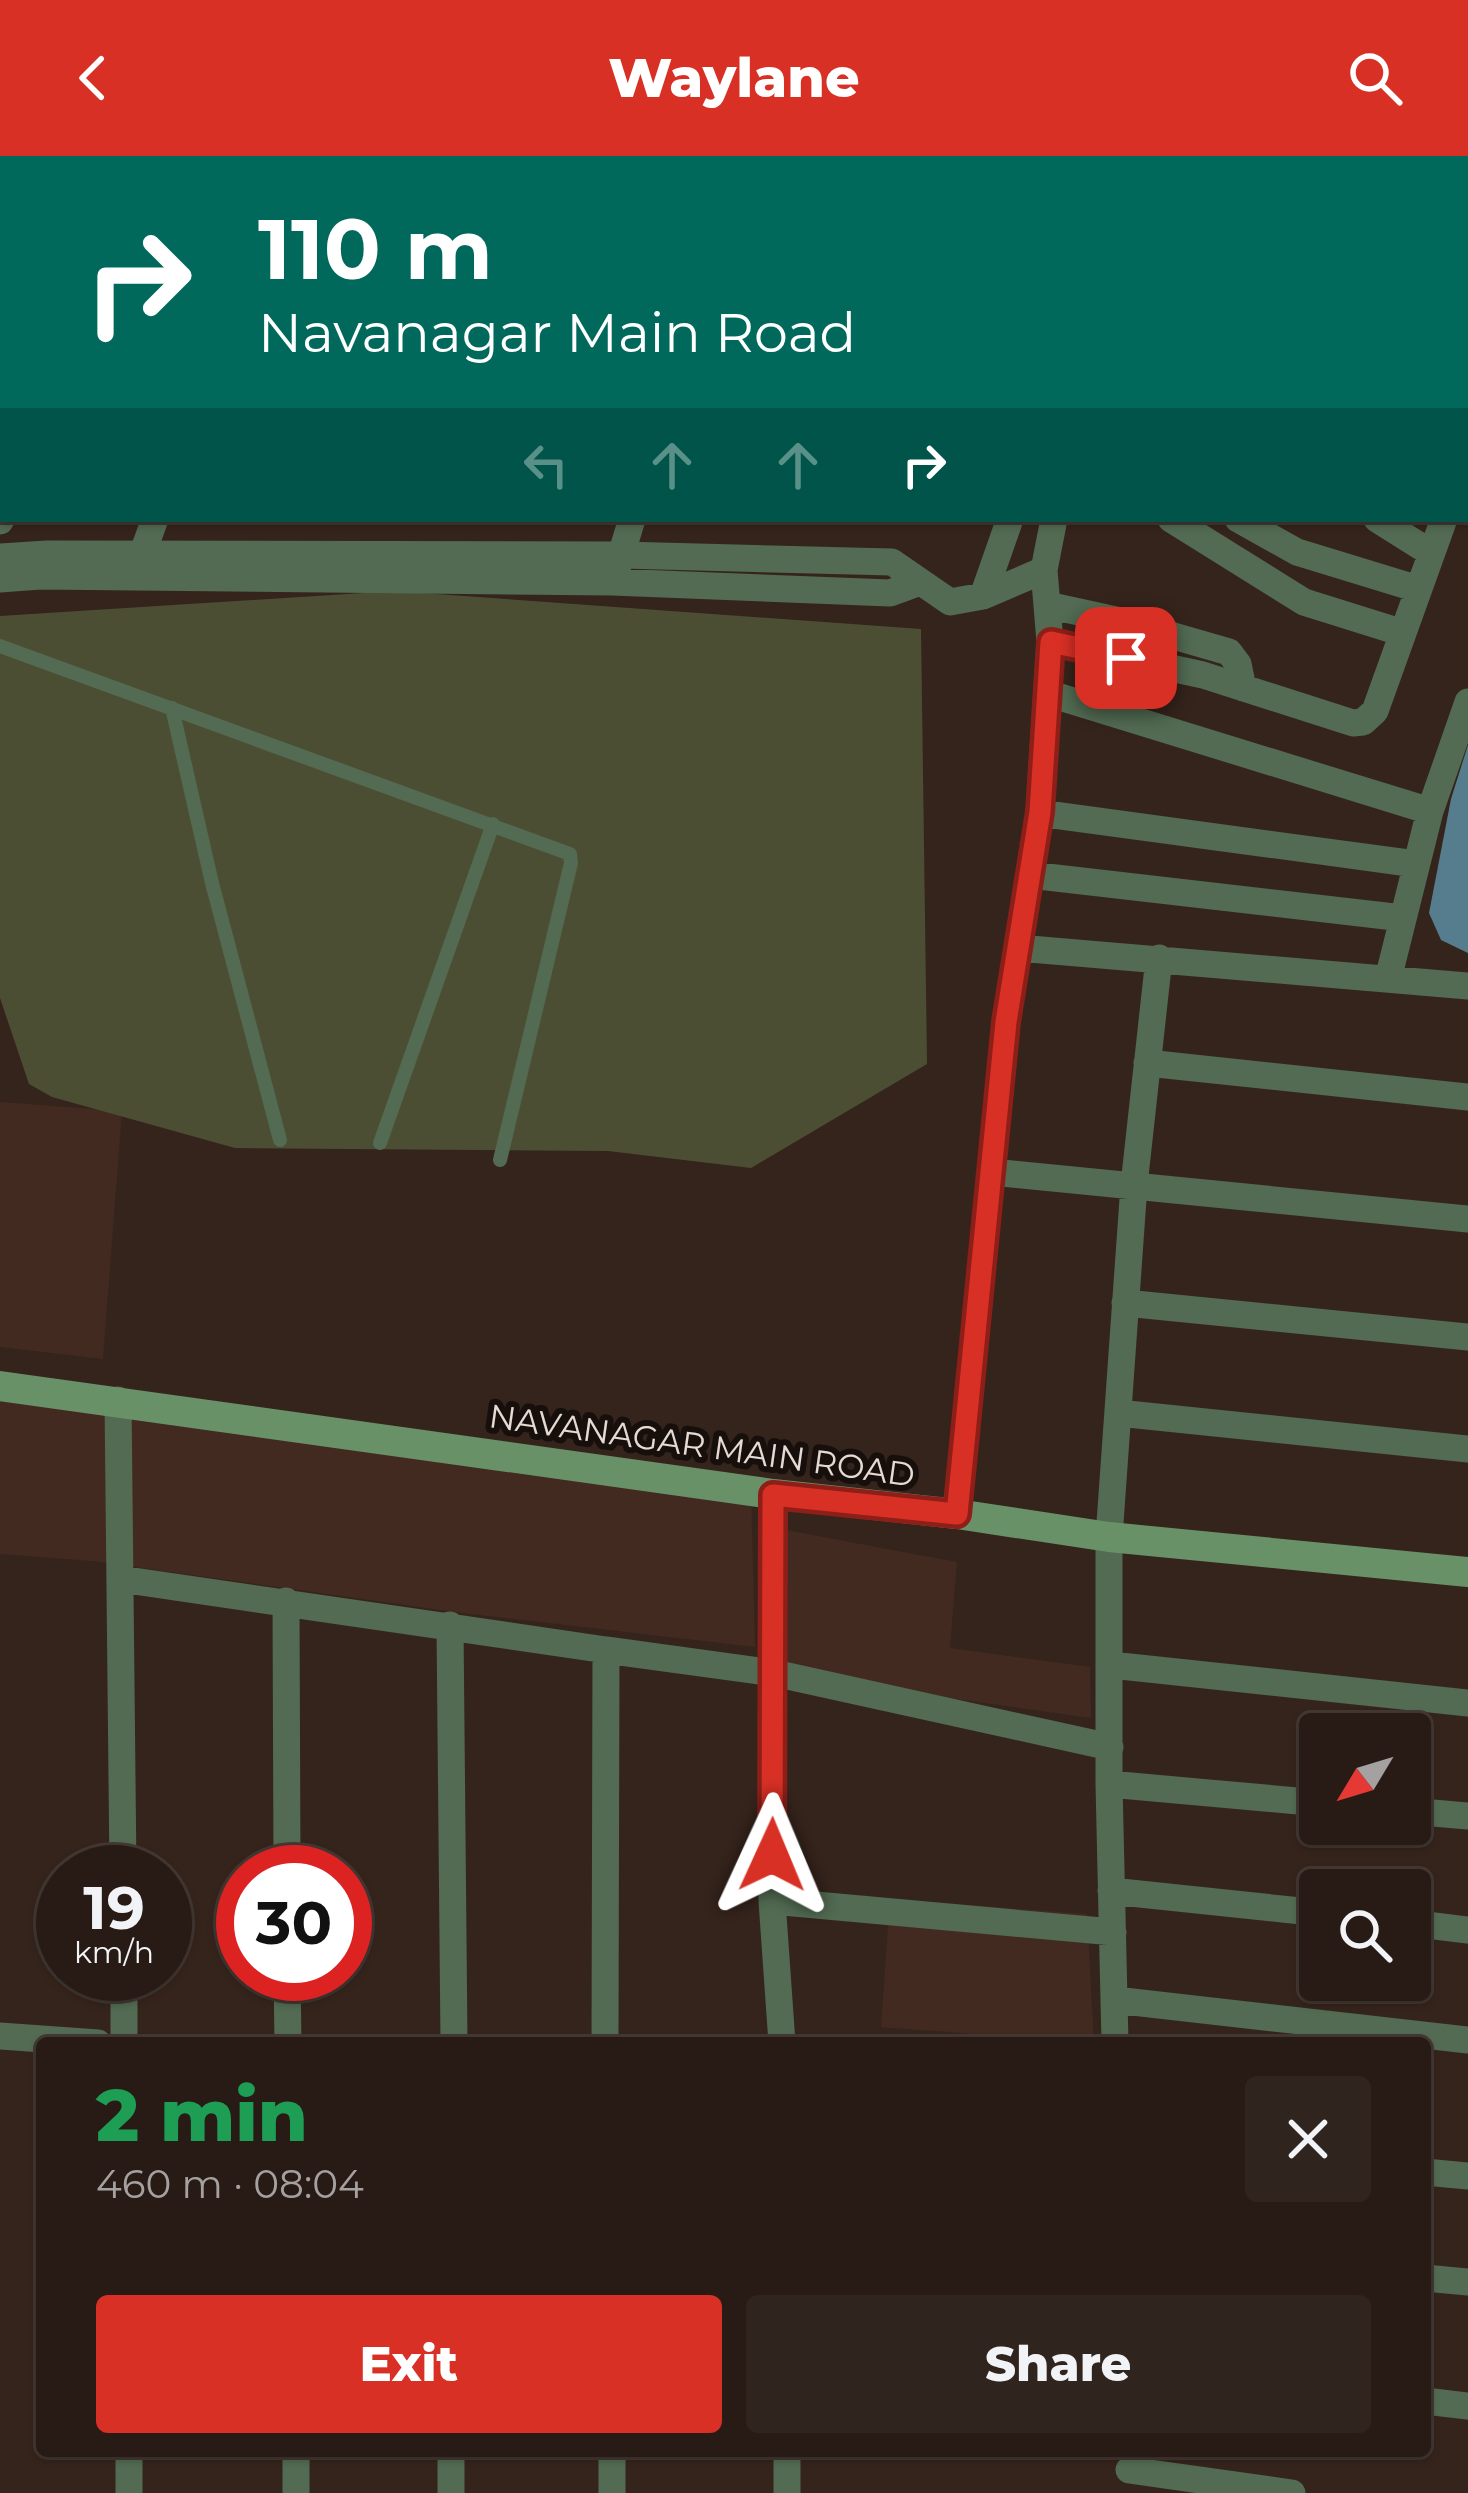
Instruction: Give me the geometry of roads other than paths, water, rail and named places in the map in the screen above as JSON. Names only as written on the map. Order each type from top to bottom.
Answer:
[{"type":"main road","name":"NAVANAGAR MAIN ROAD","points":[[0,1386],[773,1495],[957,1514],[1109,1537],[1468,1572]]},
{"type":"street","points":[[138,566],[154,522]]},
{"type":"street","points":[[617,568],[631,522]]},
{"type":"street","points":[[983,596],[1009,522]]},
{"type":"street","points":[[957,1514],[1018,948],[1040,812],[1051,642],[1044,570],[1053,522]]},
{"type":"street","points":[[1243,522],[1297,552],[1418,589]]},
{"type":"street","points":[[1374,522],[1431,553]]},
{"type":"street","points":[[1051,642],[1203,675],[1353,723],[1363,722],[1375,711],[1443,522]]},
{"type":"street","points":[[1206,528],[1304,602],[1403,633]]},
{"type":"street","points":[[0,557],[138,566],[617,568],[890,593],[920,582],[950,602],[983,596],[1044,570]]},
{"type":"street","points":[[0,579],[138,566]]},
{"type":"street","points":[[1047,605],[1229,652],[1236,658],[1243,688]]},
{"type":"street","points":[[1047,693],[1430,811]]},
{"type":"street","points":[[1388,979],[1430,811],[1468,702]]},
{"type":"street","points":[[1040,812],[1417,864]]},
{"type":"street","points":[[1030,875],[1403,917]]},
{"type":"street","points":[[1018,948],[1468,986]]},
{"type":"street","points":[[1115,2037],[1109,1537],[1134,1185],[1159,958]]},
{"type":"street","points":[[1148,1063],[1468,1097]]},
{"type":"street","points":[[992,1172],[1468,1219]]},
{"type":"street","points":[[1125,1303],[1468,1337]]},
{"type":"street","points":[[118,1400],[123,1845]]},
{"type":"street","points":[[1118,1413],[1468,1449]]},
{"type":"street","points":[[773,1495],[772,1900],[782,2037]]},
{"type":"street","points":[[120,1579],[774,1673],[1111,1747]]},
{"type":"street","points":[[286,1601],[287,1845]]},
{"type":"street","points":[[450,1624],[454,2037]]},
{"type":"street","points":[[605,2037],[606,1650]]},
{"type":"street","points":[[1111,1665],[1468,1703]]},
{"type":"street","points":[[1109,1784],[1299,1801]]},
{"type":"street","points":[[1431,1812],[1468,1816]]},
{"type":"street","points":[[1112,1891],[1299,1911]]},
{"type":"street","points":[[772,1900],[1113,1932]]},
{"type":"street","points":[[1431,1926],[1468,1930]]},
{"type":"street","points":[[1115,2000],[1468,2040]]},
{"type":"street","points":[[124,2001],[124,2037]]},
{"type":"street","points":[[287,2001],[288,2037]]},
{"type":"street","points":[[0,2036],[36,2039]]},
{"type":"street","points":[[1431,2173],[1468,2176]]},
{"type":"street","points":[[1431,2279],[1468,2282]]},
{"type":"street","points":[[1431,2402],[1468,2406]]},
{"type":"street","points":[[129,2457],[129,2493]]},
{"type":"street","points":[[296,2457],[296,2493]]},
{"type":"street","points":[[451,2457],[451,2493]]},
{"type":"street","points":[[612,2457],[612,2493]]},
{"type":"street","points":[[787,2457],[787,2493]]},
{"type":"street","points":[[1129,2471],[1292,2493]]},
{"type":"lane","points":[[0,646],[563,849],[571,858],[500,1160]]},
{"type":"lane","points":[[172,708],[212,883],[280,1140]]},
{"type":"lane","points":[[380,1143],[493,824]]},
{"type":"water","points":[[1468,745],[1468,953],[1441,940],[1429,913],[1451,799]]}]
